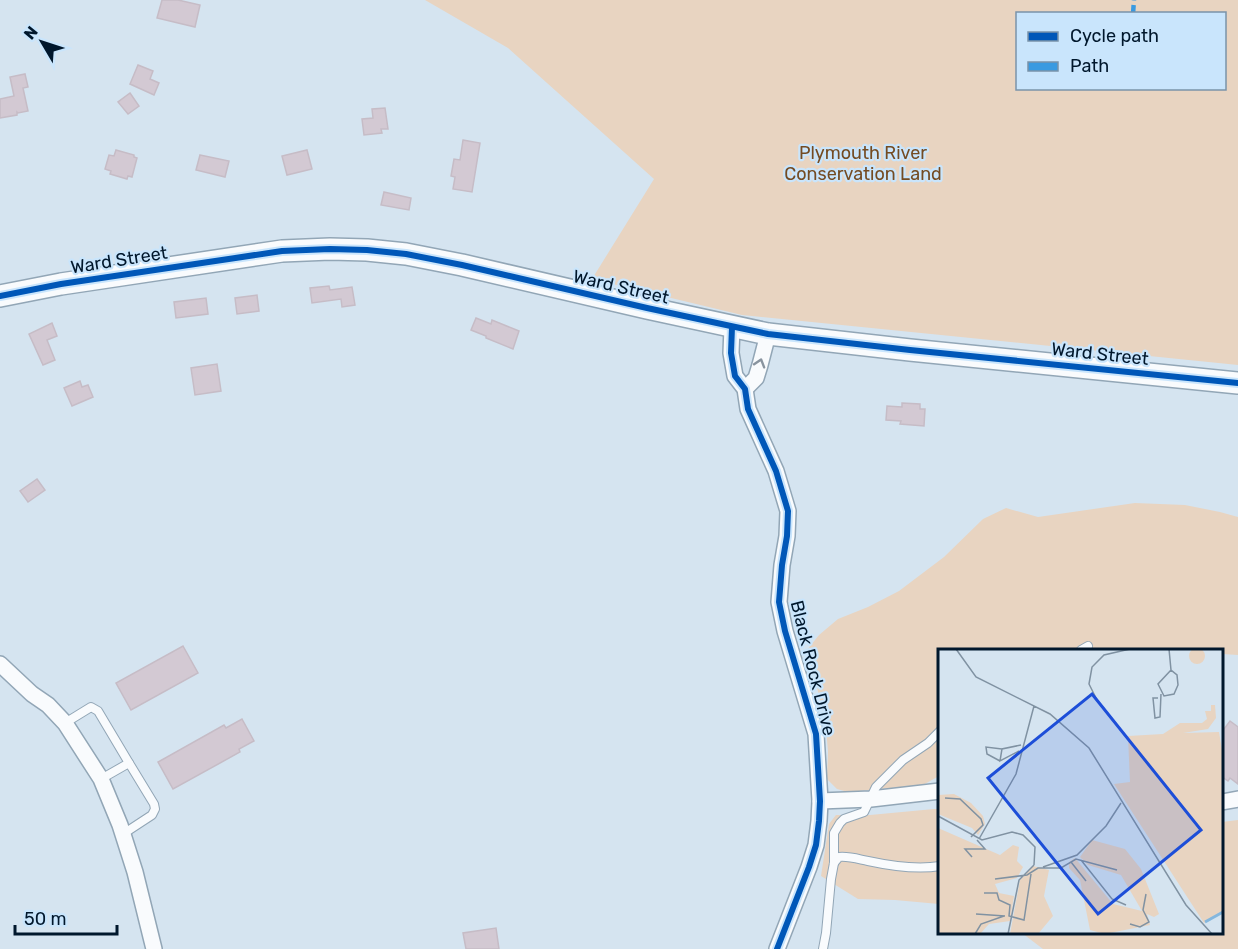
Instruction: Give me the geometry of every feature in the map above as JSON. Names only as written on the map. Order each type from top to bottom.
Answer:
[{"type":"street","name":"Ward Street","points":[[0,296],[61,284],[282,251],[367,249],[451,263],[768,334],[1238,383]]},
{"type":"street","name":"Black Rock Drive","points":[[732,327],[731,353],[735,376],[746,388],[748,409],[776,471],[788,511],[779,602],[785,631],[816,734],[820,801],[816,844],[777,949]]},
{"type":"street","points":[[746,388],[756,378],[768,334]]},
{"type":"street","points":[[0,664],[32,694],[48,705],[65,723],[101,779],[135,872],[154,949]]},
{"type":"street","points":[[820,801],[871,799],[938,791]]},
{"type":"street","points":[[1223,802],[1238,799]]},
{"type":"lane","points":[[65,723],[91,707],[98,711],[154,804],[155,809],[152,815],[123,834]]},
{"type":"lane","points":[[823,949],[837,827],[844,819],[864,812],[876,787],[903,760],[928,743],[938,732]]},
{"type":"lane","points":[[101,779],[129,763]]},
{"type":"lane","points":[[834,862],[839,858],[849,857],[922,869],[938,866]]},
{"type":"green space","name":"Plymouth River Conservation Land","points":[[425,0],[1238,0],[1238,365],[742,315],[592,279],[654,179],[508,48]]},
{"type":"green space","points":[[1135,503],[1185,505],[1238,517],[1238,655],[1223,654],[1223,649],[938,649],[938,777],[923,785],[848,792],[837,789],[827,779],[828,751],[825,726],[807,650],[819,635],[838,619],[899,591],[944,557],[983,519],[1006,508],[1038,517]]},
{"type":"green space","points":[[938,809],[938,904],[858,899],[821,876],[829,824],[836,815],[870,815]]},
{"type":"green space","points":[[1238,820],[1238,949],[1043,949],[1023,934],[1223,934],[1223,822]]},
{"type":"building","points":[[162,0],[178,0],[200,5],[195,27],[157,18]]},
{"type":"building","points":[[138,65],[153,71],[150,79],[159,83],[154,95],[130,84]]},
{"type":"building","points":[[25,74],[28,87],[23,88],[28,111],[0,118],[0,99],[14,96],[10,77]]},
{"type":"building","points":[[130,93],[139,106],[128,114],[118,102]]},
{"type":"building","points":[[385,108],[388,129],[381,129],[382,133],[364,135],[362,119],[373,118],[372,109]]},
{"type":"building","points":[[463,140],[480,143],[472,192],[453,189],[455,177],[451,176],[454,159],[460,160]]},
{"type":"building","points":[[116,150],[137,158],[132,177],[128,176],[127,179],[110,174],[111,171],[105,169],[109,155],[114,156]]},
{"type":"building","points":[[307,150],[312,169],[287,175],[282,156]]},
{"type":"building","points":[[200,155],[229,161],[225,177],[196,170]]},
{"type":"building","points":[[384,192],[411,198],[409,210],[381,205]]},
{"type":"building","points":[[329,286],[330,290],[352,287],[355,305],[342,307],[341,299],[312,303],[310,288]]},
{"type":"building","points":[[257,295],[259,311],[237,314],[235,298]]},
{"type":"building","points":[[206,298],[208,314],[176,318],[174,302]]},
{"type":"building","points":[[476,318],[491,324],[492,320],[519,331],[513,349],[471,330]]},
{"type":"building","points":[[52,323],[57,336],[47,340],[55,360],[43,365],[29,334]]},
{"type":"building","points":[[217,364],[221,391],[195,395],[191,368]]},
{"type":"building","points":[[80,381],[82,387],[88,385],[93,397],[72,406],[64,388]]},
{"type":"building","points":[[902,403],[920,404],[920,409],[925,409],[924,426],[886,420],[887,406],[902,407]]},
{"type":"building","points":[[37,479],[45,490],[28,502],[20,491]]},
{"type":"building","points":[[183,646],[198,673],[131,710],[116,683]]},
{"type":"building","points":[[242,719],[254,741],[239,749],[240,752],[173,789],[158,762],[224,725],[226,728]]},
{"type":"building","points":[[1230,721],[1238,727],[1238,784],[1230,778],[1228,781],[1223,777],[1223,730]]},
{"type":"building","points":[[496,928],[499,949],[466,949],[463,933]]},
{"type":"marked path","points":[[1133,12],[1134,0]]},
{"type":"cycle path","points":[[0,296],[61,284],[282,251],[367,250],[406,254],[462,265],[768,334],[1238,383]]},
{"type":"cycle path","points":[[732,327],[731,353],[735,376],[745,389],[748,409],[776,471],[788,511],[779,602],[785,631],[816,734],[820,801],[816,845],[777,949]]}]
